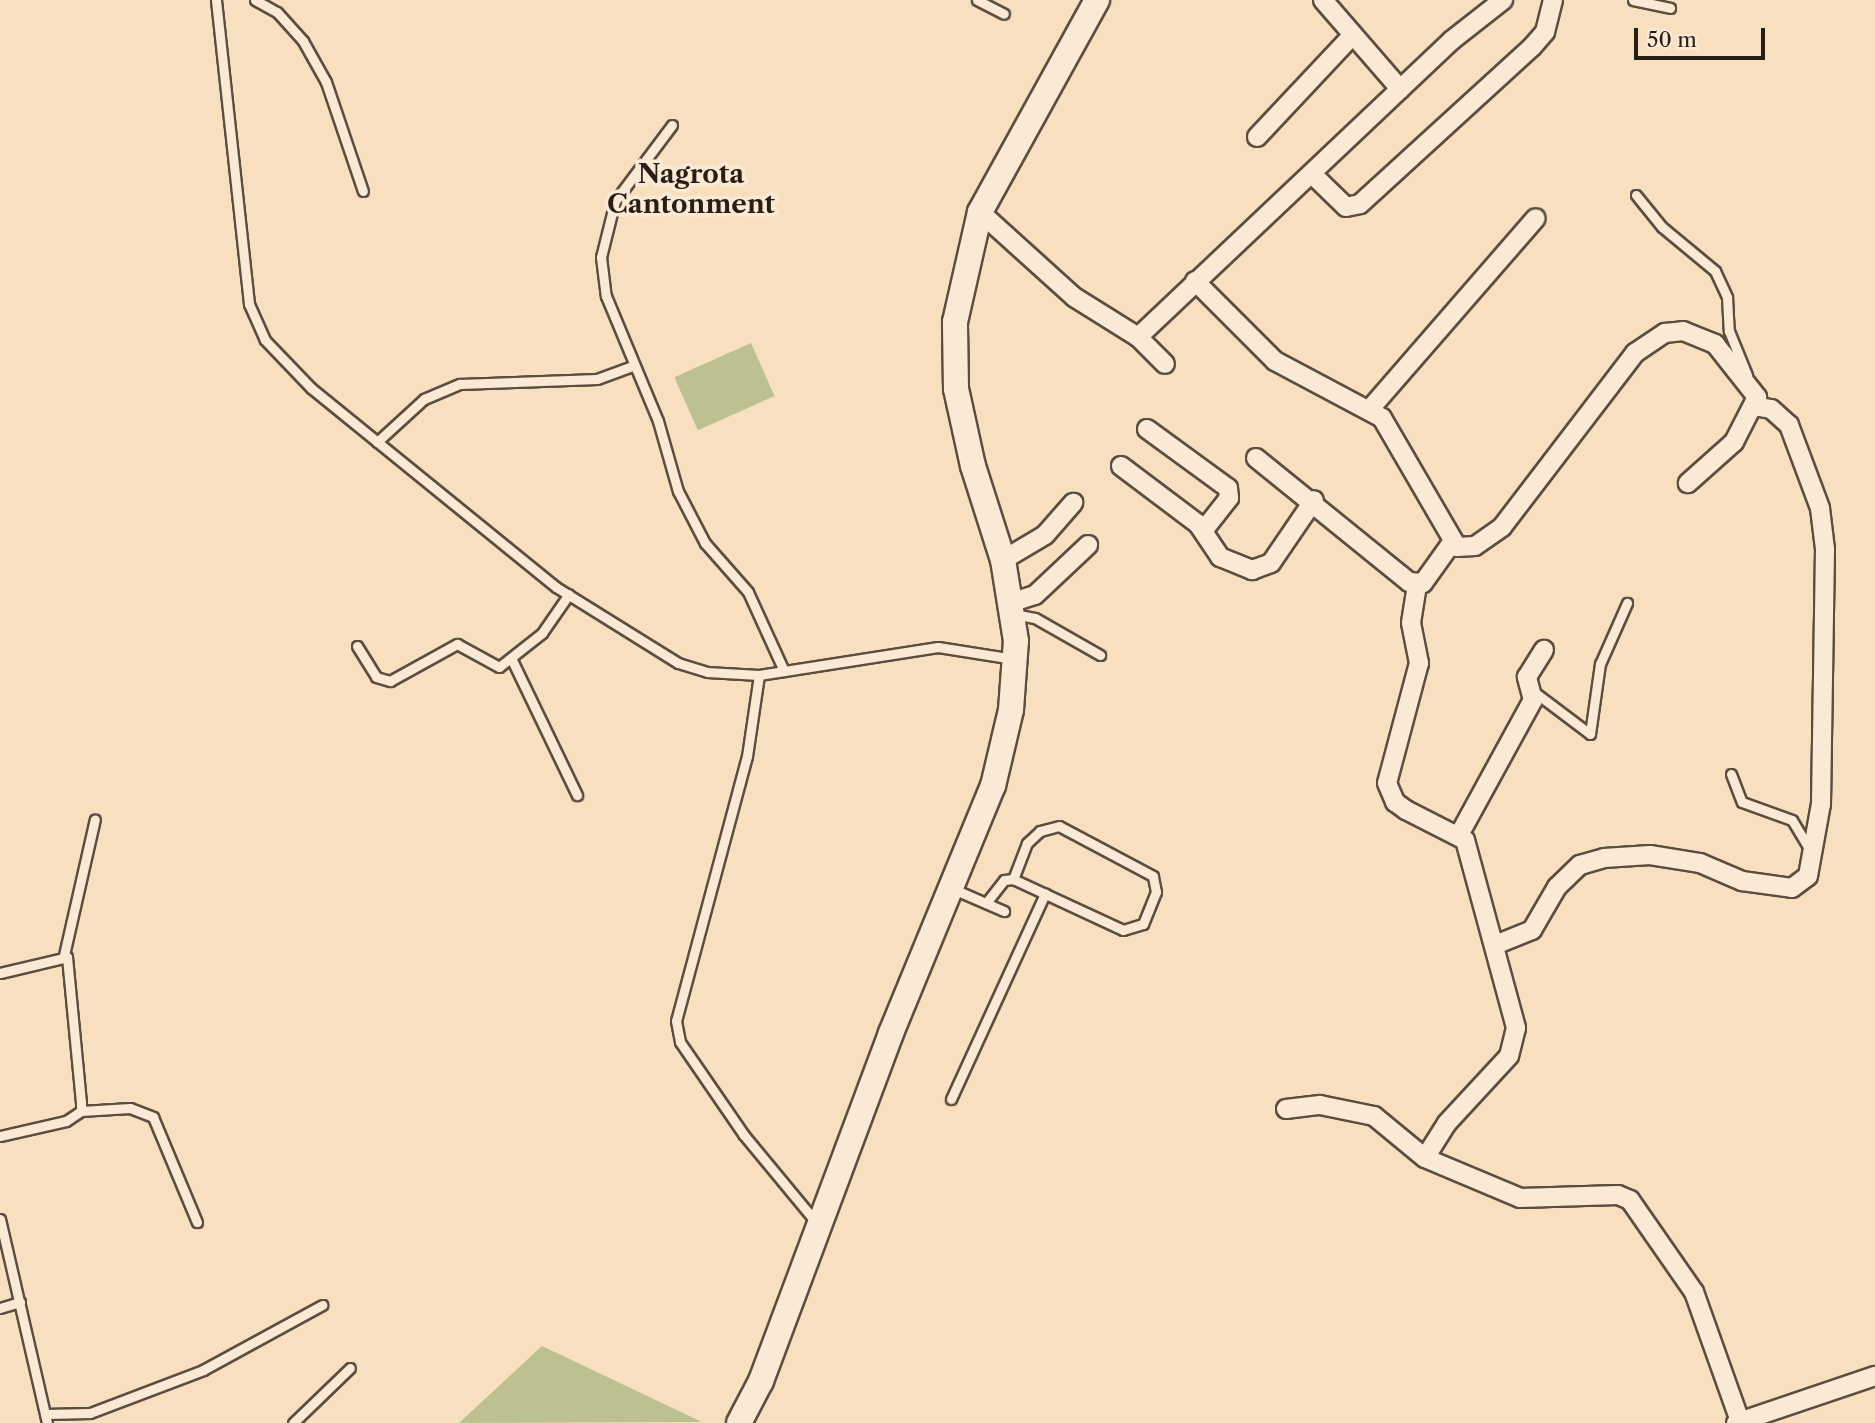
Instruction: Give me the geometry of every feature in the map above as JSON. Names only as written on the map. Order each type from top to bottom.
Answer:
[{"type":"main road","points":[[744,1413],[765,1369],[950,887],[993,786],[1011,710],[1015,660],[1011,608],[1003,560],[973,466],[956,389],[955,322],[980,212],[1097,0]]},
{"type":"street","points":[[1323,0],[1401,89]]},
{"type":"street","points":[[1138,337],[1401,89],[1503,0]]},
{"type":"street","points":[[1312,174],[1346,207],[1360,204],[1532,47],[1545,32],[1553,0]]},
{"type":"street","points":[[1257,137],[1353,36]]},
{"type":"street","points":[[980,212],[1074,297],[1138,337],[1165,363]]},
{"type":"street","points":[[1369,410],[1536,218]]},
{"type":"street","points":[[1195,281],[1275,361],[1369,410],[1393,430],[1453,541],[1463,549],[1475,546],[1502,527],[1635,353],[1654,337],[1683,331],[1715,344],[1750,384],[1757,397],[1755,406],[1734,442],[1688,483]]},
{"type":"street","points":[[1495,945],[1532,930],[1557,887],[1592,862],[1650,855],[1700,863],[1742,881],[1792,888],[1808,876],[1825,724],[1825,549],[1820,509],[1789,425],[1772,409],[1755,406]]},
{"type":"street","points":[[1147,429],[1228,488],[1229,498],[1203,531]]},
{"type":"street","points":[[1256,458],[1314,500],[1386,566],[1417,585]]},
{"type":"street","points":[[1121,466],[1203,531],[1220,557],[1252,570],[1263,568],[1314,500]]},
{"type":"street","points":[[1003,560],[1045,535],[1073,503]]},
{"type":"street","points":[[1424,1158],[1514,1045],[1516,1028],[1471,852],[1459,835],[1395,802],[1387,783],[1419,663],[1411,623],[1417,585],[1453,541]]},
{"type":"street","points":[[1011,608],[1035,595],[1087,545]]},
{"type":"street","points":[[1459,835],[1533,700],[1529,670],[1544,650]]},
{"type":"street","points":[[1286,1109],[1320,1105],[1374,1116],[1424,1158],[1520,1198],[1618,1195],[1630,1200],[1694,1292],[1727,1373],[1738,1422],[1875,1376]]},
{"type":"lane","points":[[216,0],[254,322],[311,388],[569,594],[678,663],[707,672],[759,675],[938,647],[1015,660]]},
{"type":"lane","points":[[255,0],[277,12],[303,41],[326,82],[363,191]]},
{"type":"lane","points":[[977,0],[1004,14]]},
{"type":"lane","points":[[1633,0],[1670,8]]},
{"type":"lane","points":[[672,125],[615,201],[601,257],[607,296],[632,366],[658,421],[678,491],[705,543],[748,592],[784,671]]},
{"type":"lane","points":[[1636,195],[1662,227],[1716,271],[1727,298],[1729,331],[1750,384]]},
{"type":"lane","points":[[377,442],[424,399],[460,384],[597,379],[632,366]]},
{"type":"lane","points":[[357,646],[376,677],[390,681],[457,644],[466,645],[487,665],[513,660],[542,633],[569,594]]},
{"type":"lane","points":[[1533,691],[1590,734],[1600,664],[1626,603]]},
{"type":"lane","points":[[1011,608],[1035,618],[1100,655]]},
{"type":"lane","points":[[513,660],[577,795]]},
{"type":"lane","points":[[759,675],[747,756],[676,1021],[681,1042],[744,1135],[819,1226]]},
{"type":"lane","points":[[1731,774],[1742,802],[1792,820],[1812,853]]},
{"type":"lane","points":[[81,1111],[64,955],[95,819]]},
{"type":"lane","points":[[986,903],[1004,880],[1013,879],[1123,930],[1143,924],[1156,892],[1153,876],[1059,827],[1040,831],[1027,843],[1013,879]]},
{"type":"lane","points":[[950,887],[1004,911]]},
{"type":"lane","points":[[951,1099],[1045,894]]},
{"type":"lane","points":[[0,973],[64,955]]},
{"type":"lane","points":[[0,1136],[66,1121],[81,1111],[130,1108],[153,1117],[197,1222]]},
{"type":"lane","points":[[0,1219],[46,1419],[91,1418],[203,1370],[322,1305]]},
{"type":"lane","points":[[0,1308],[20,1303]]},
{"type":"lane","points":[[293,1423],[350,1368]]},
{"type":"green space","points":[[751,343],[775,396],[698,430],[674,377]]},
{"type":"green space","points":[[542,1346],[702,1422],[459,1423]]},
{"type":"district","name":"Nagrota Cantonment","points":[[691,190]]}]
